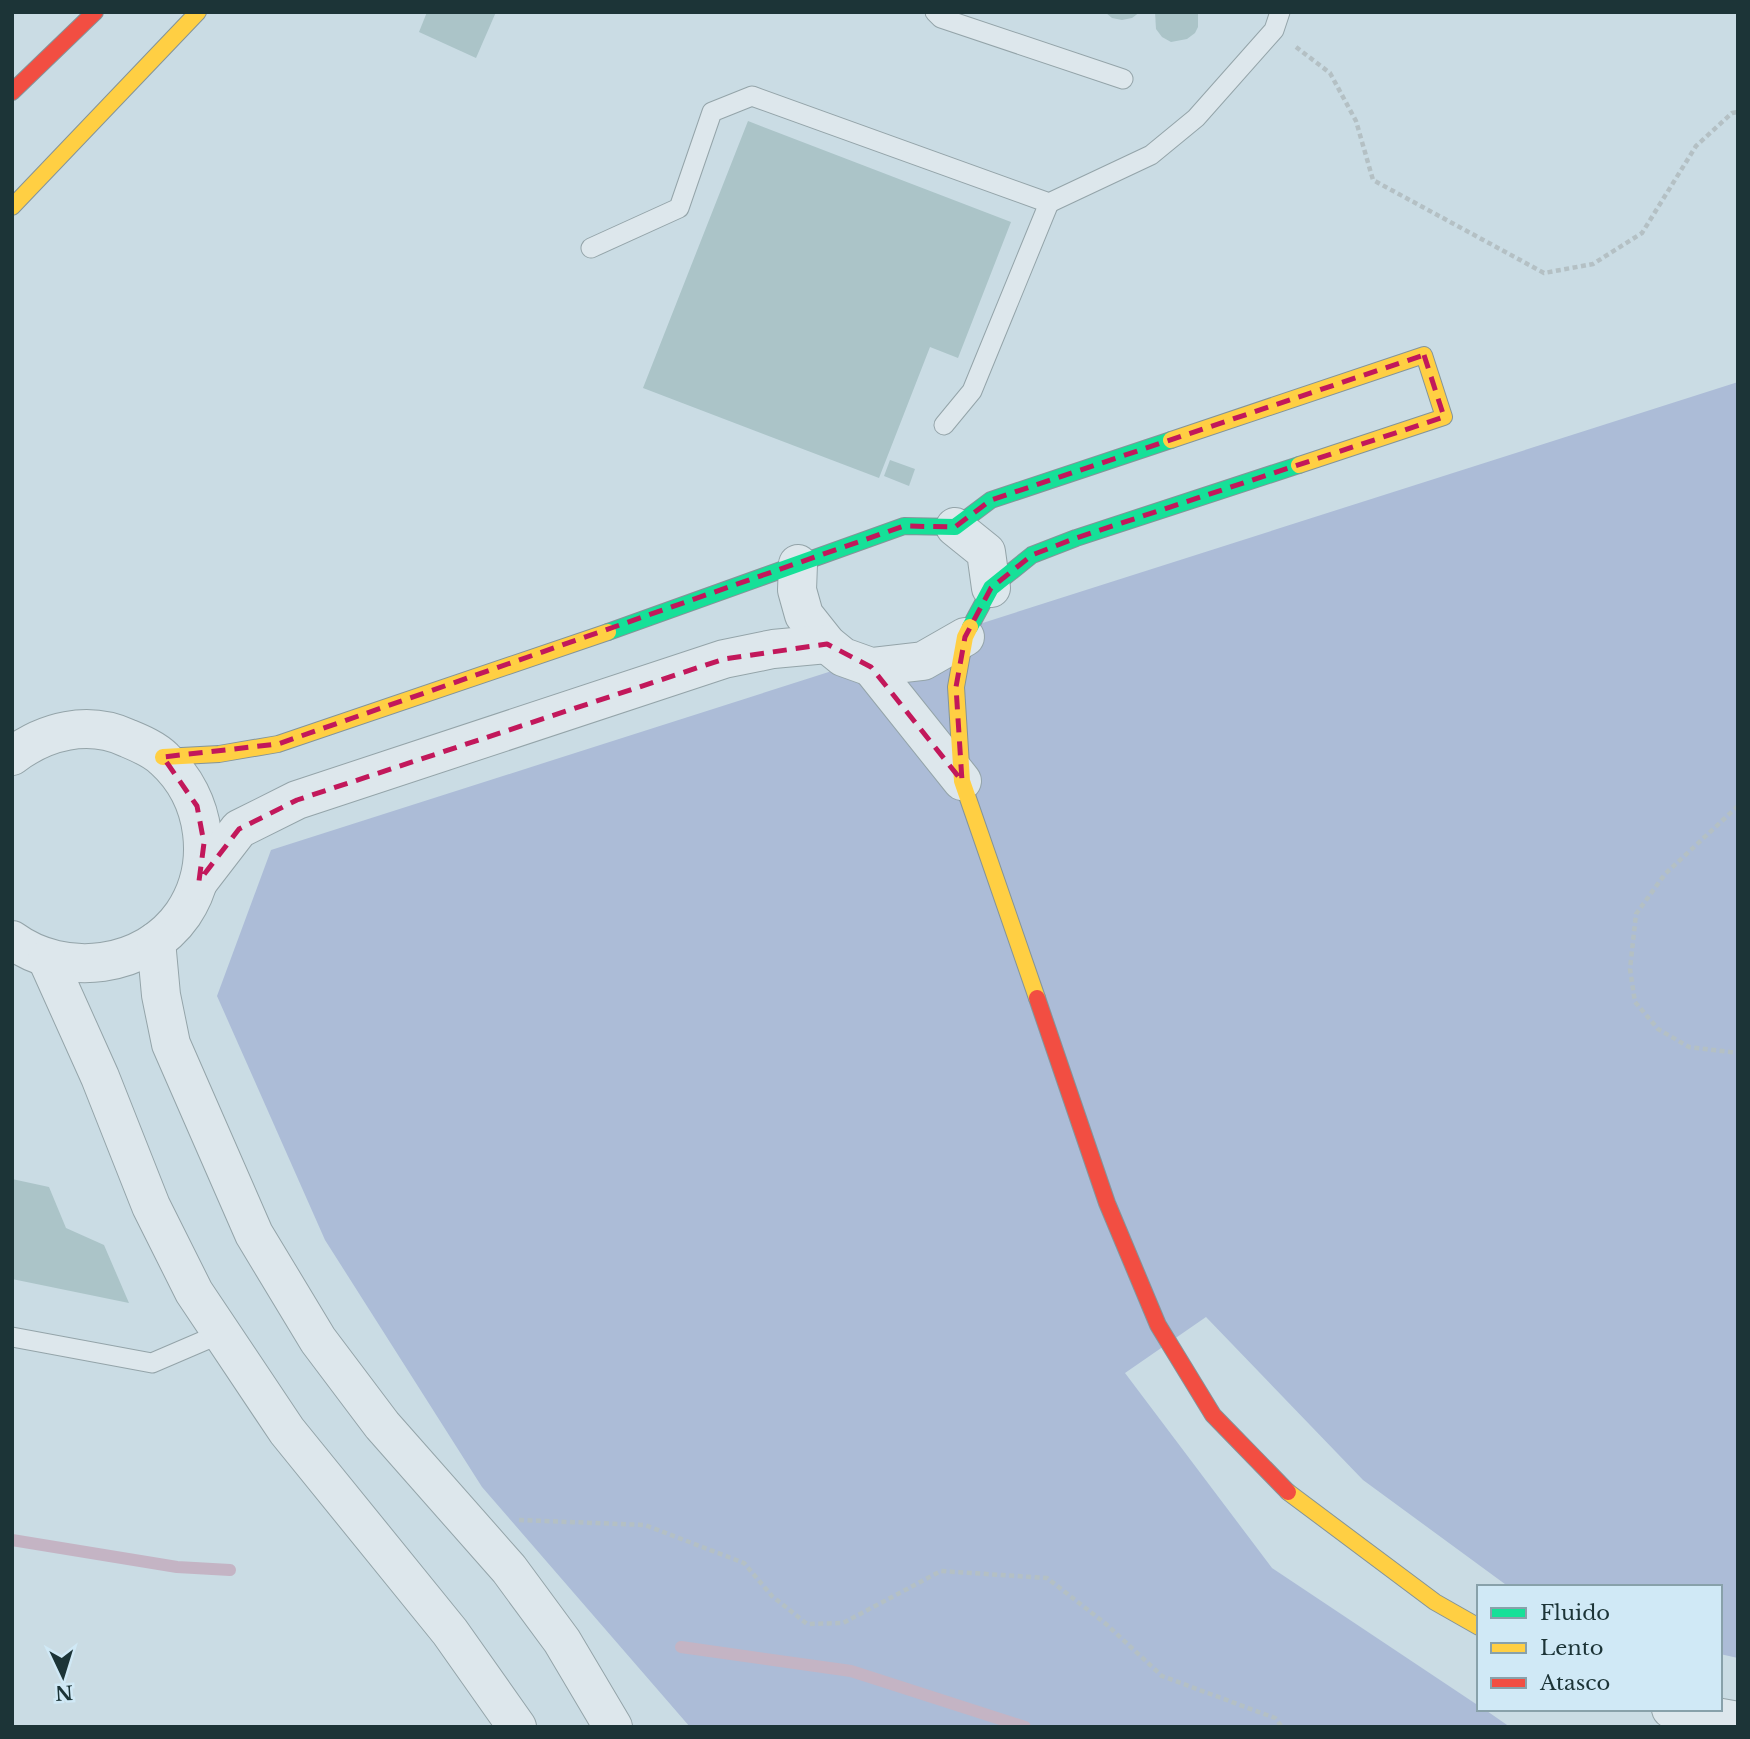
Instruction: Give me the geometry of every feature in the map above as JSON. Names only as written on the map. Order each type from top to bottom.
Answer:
[{"type":"main road","points":[[12,92],[95,12]]},
{"type":"main road","points":[[12,207],[198,12]]},
{"type":"main road","points":[[163,757],[219,754],[278,744],[704,599],[904,526],[955,527],[991,500],[1424,355],[1444,416],[1032,555],[991,588],[965,637],[956,687],[962,781],[1107,1203],[1158,1325],[1213,1415],[1283,1489],[1435,1602],[1477,1626]]},
{"type":"street","points":[[955,527],[986,552],[991,588]]},
{"type":"street","points":[[797,564],[797,590],[804,615],[827,644],[843,657],[871,667],[923,661],[965,637]]},
{"type":"street","points":[[12,940],[47,958],[85,965],[122,959],[156,941],[182,915],[199,881],[239,829],[298,800],[724,659],[773,649],[827,644]]},
{"type":"street","points":[[871,667],[962,781]]},
{"type":"street","points":[[12,756],[32,742],[71,730],[89,728],[113,732],[163,757],[184,782],[197,806],[204,843],[199,881]]},
{"type":"street","points":[[156,941],[161,995],[171,1044],[254,1234],[318,1340],[382,1426],[509,1569],[562,1641],[613,1727]]},
{"type":"street","points":[[47,958],[100,1077],[151,1206],[194,1292],[287,1432],[450,1632],[517,1727]]},
{"type":"street","points":[[1682,1711],[1738,1721]]},
{"type":"lane","points":[[935,12],[941,18],[1122,79]]},
{"type":"lane","points":[[944,425],[972,391],[1049,203],[1151,155],[1196,118],[1277,21]]},
{"type":"lane","points":[[591,248],[679,208],[712,112],[752,96],[1049,203]]},
{"type":"lane","points":[[12,1337],[152,1363],[222,1333]]},
{"type":"path","points":[[1277,21],[1329,73],[1356,121],[1373,180],[1544,273],[1593,264],[1642,233],[1696,146],[1732,113],[1738,112]]},
{"type":"path","points":[[1738,806],[1665,874],[1636,914],[1630,969],[1635,1002],[1658,1029],[1689,1047],[1738,1053]]},
{"type":"path","points":[[481,1538],[511,1520],[645,1525],[744,1563],[772,1596],[807,1624],[843,1623],[941,1571],[1047,1578],[1106,1623],[1162,1676],[1275,1718],[1282,1727]]},
{"type":"highlighted area","points":[[1424,355],[1444,417],[1076,538],[1032,555],[991,588],[965,637],[956,687],[962,781],[871,667],[827,644],[724,659],[297,800],[239,829],[199,881],[204,843],[197,806],[163,757],[278,744],[904,526],[955,527],[991,500]]},
{"type":"shaded area","points":[[1738,382],[1738,1658],[1722,1654],[1722,1585],[1506,1585],[1363,1480],[1206,1317],[1125,1373],[1272,1568],[1477,1705],[1477,1711],[1487,1711],[1510,1727],[690,1727],[482,1487],[325,1240],[217,996],[271,850]]},
{"type":"building","points":[[427,12],[496,12],[476,58],[419,32]]},
{"type":"building","points":[[1105,12],[1140,12],[1132,18],[1122,20],[1112,18]]},
{"type":"building","points":[[1155,12],[1198,12],[1198,27],[1187,39],[1171,42],[1162,37],[1156,29]]},
{"type":"building","points":[[748,121],[1011,222],[958,358],[930,347],[879,478],[643,388]]},
{"type":"building","points":[[890,460],[915,469],[909,486],[884,476]]},
{"type":"building","points":[[12,1179],[49,1187],[66,1228],[104,1245],[129,1303],[12,1279]]},
{"type":"waterway","points":[[12,1540],[177,1567],[230,1570]]},
{"type":"waterway","points":[[681,1647],[851,1671],[1025,1727]]},
{"type":"traffic: fast","points":[[608,632],[904,526],[955,527],[991,500],[1171,440]]},
{"type":"traffic: fast","points":[[970,627],[991,588],[1032,555],[1299,465]]},
{"type":"traffic: slow","points":[[12,207],[198,12]]},
{"type":"traffic: slow","points":[[1171,440],[1424,355],[1444,417],[1299,465]]},
{"type":"traffic: slow","points":[[970,627],[965,637],[956,687],[962,781],[1037,998]]},
{"type":"traffic: slow","points":[[163,757],[219,754],[278,744],[608,632]]},
{"type":"traffic: slow","points":[[1288,1492],[1435,1602],[1477,1626]]},
{"type":"traffic: jam","points":[[12,92],[95,12]]},
{"type":"traffic: jam","points":[[1037,998],[1107,1203],[1158,1325],[1213,1415],[1288,1492]]}]
